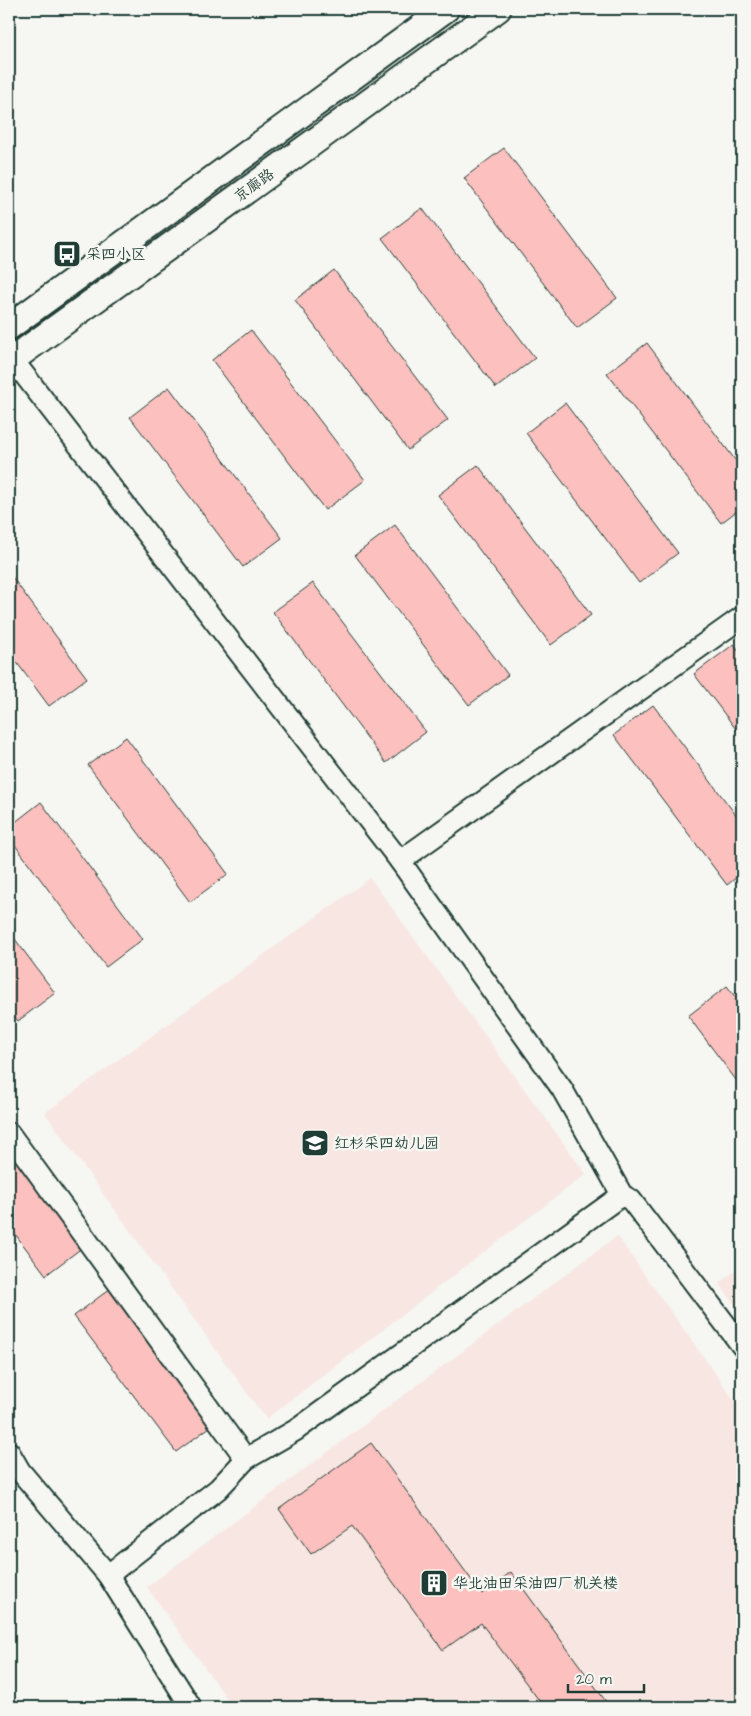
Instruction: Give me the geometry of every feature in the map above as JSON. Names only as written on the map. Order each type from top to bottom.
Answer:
[{"type":"street","name":"京廊路","points":[[9,327],[446,9]]},
{"type":"street","name":"京廊路","points":[[10,359],[498,9]]},
{"type":"street","points":[[10,359],[400,861],[562,1089],[622,1195],[631,1200],[742,1346]]},
{"type":"street","points":[[400,861],[742,617]]},
{"type":"street","points":[[9,1133],[246,1459]]},
{"type":"street","points":[[108,1575],[218,1489],[246,1459],[296,1430],[622,1195]]},
{"type":"street","points":[[9,1452],[20,1471],[108,1575],[191,1707]]},
{"type":"shaded area","name":"红杉采四幼儿园","points":[[370,878],[586,1174],[266,1419],[45,1113]]},
{"type":"shaded area","points":[[617,1236],[742,1411],[742,1707],[233,1707],[147,1587]]},
{"type":"shaded area","points":[[742,1266],[742,1314],[719,1283]]},
{"type":"building","points":[[504,148],[617,298],[577,328],[464,178]]},
{"type":"building","points":[[422,208],[535,358],[496,388],[382,238]]},
{"type":"building","points":[[334,270],[448,420],[408,450],[295,300]]},
{"type":"building","points":[[251,330],[365,480],[325,510],[212,360]]},
{"type":"building","points":[[647,343],[742,469],[742,507],[721,523],[607,373]]},
{"type":"building","points":[[169,387],[282,538],[243,567],[130,417]]},
{"type":"building","points":[[565,403],[678,553],[639,583],[526,433]]},
{"type":"building","points":[[478,465],[591,615],[551,645],[438,495]]},
{"type":"building","points":[[395,525],[508,675],[469,705],[355,555]]},
{"type":"building","points":[[9,573],[87,678],[49,706],[9,652]]},
{"type":"building","points":[[313,583],[426,732],[386,763],[273,612]]},
{"type":"building","points":[[734,644],[742,655],[742,737],[694,674]]},
{"type":"building","points":[[653,705],[742,823],[742,873],[727,885],[614,735]]},
{"type":"building","points":[[126,737],[228,874],[190,902],[88,765]]},
{"type":"building","points":[[41,802],[143,939],[106,967],[9,837],[9,827]]},
{"type":"building","points":[[9,931],[55,993],[18,1021],[9,1009]]},
{"type":"building","points":[[727,986],[742,1006],[742,1088],[688,1016]]},
{"type":"building","points":[[9,1147],[83,1247],[46,1275],[9,1226]]},
{"type":"building","points":[[111,1288],[214,1424],[176,1452],[74,1316]]},
{"type":"building","name":"华北油田采油四厂机关楼","points":[[371,1443],[482,1594],[511,1572],[610,1707],[544,1707],[481,1623],[443,1650],[352,1526],[311,1554],[279,1509]]},
{"type":"place","name":"采四小区","points":[[67,254]]},
{"type":"place","name":"红杉采四幼儿园","points":[[315,1143]]},
{"type":"place","name":"华北油田采油四厂机关楼","points":[[434,1583]]}]
